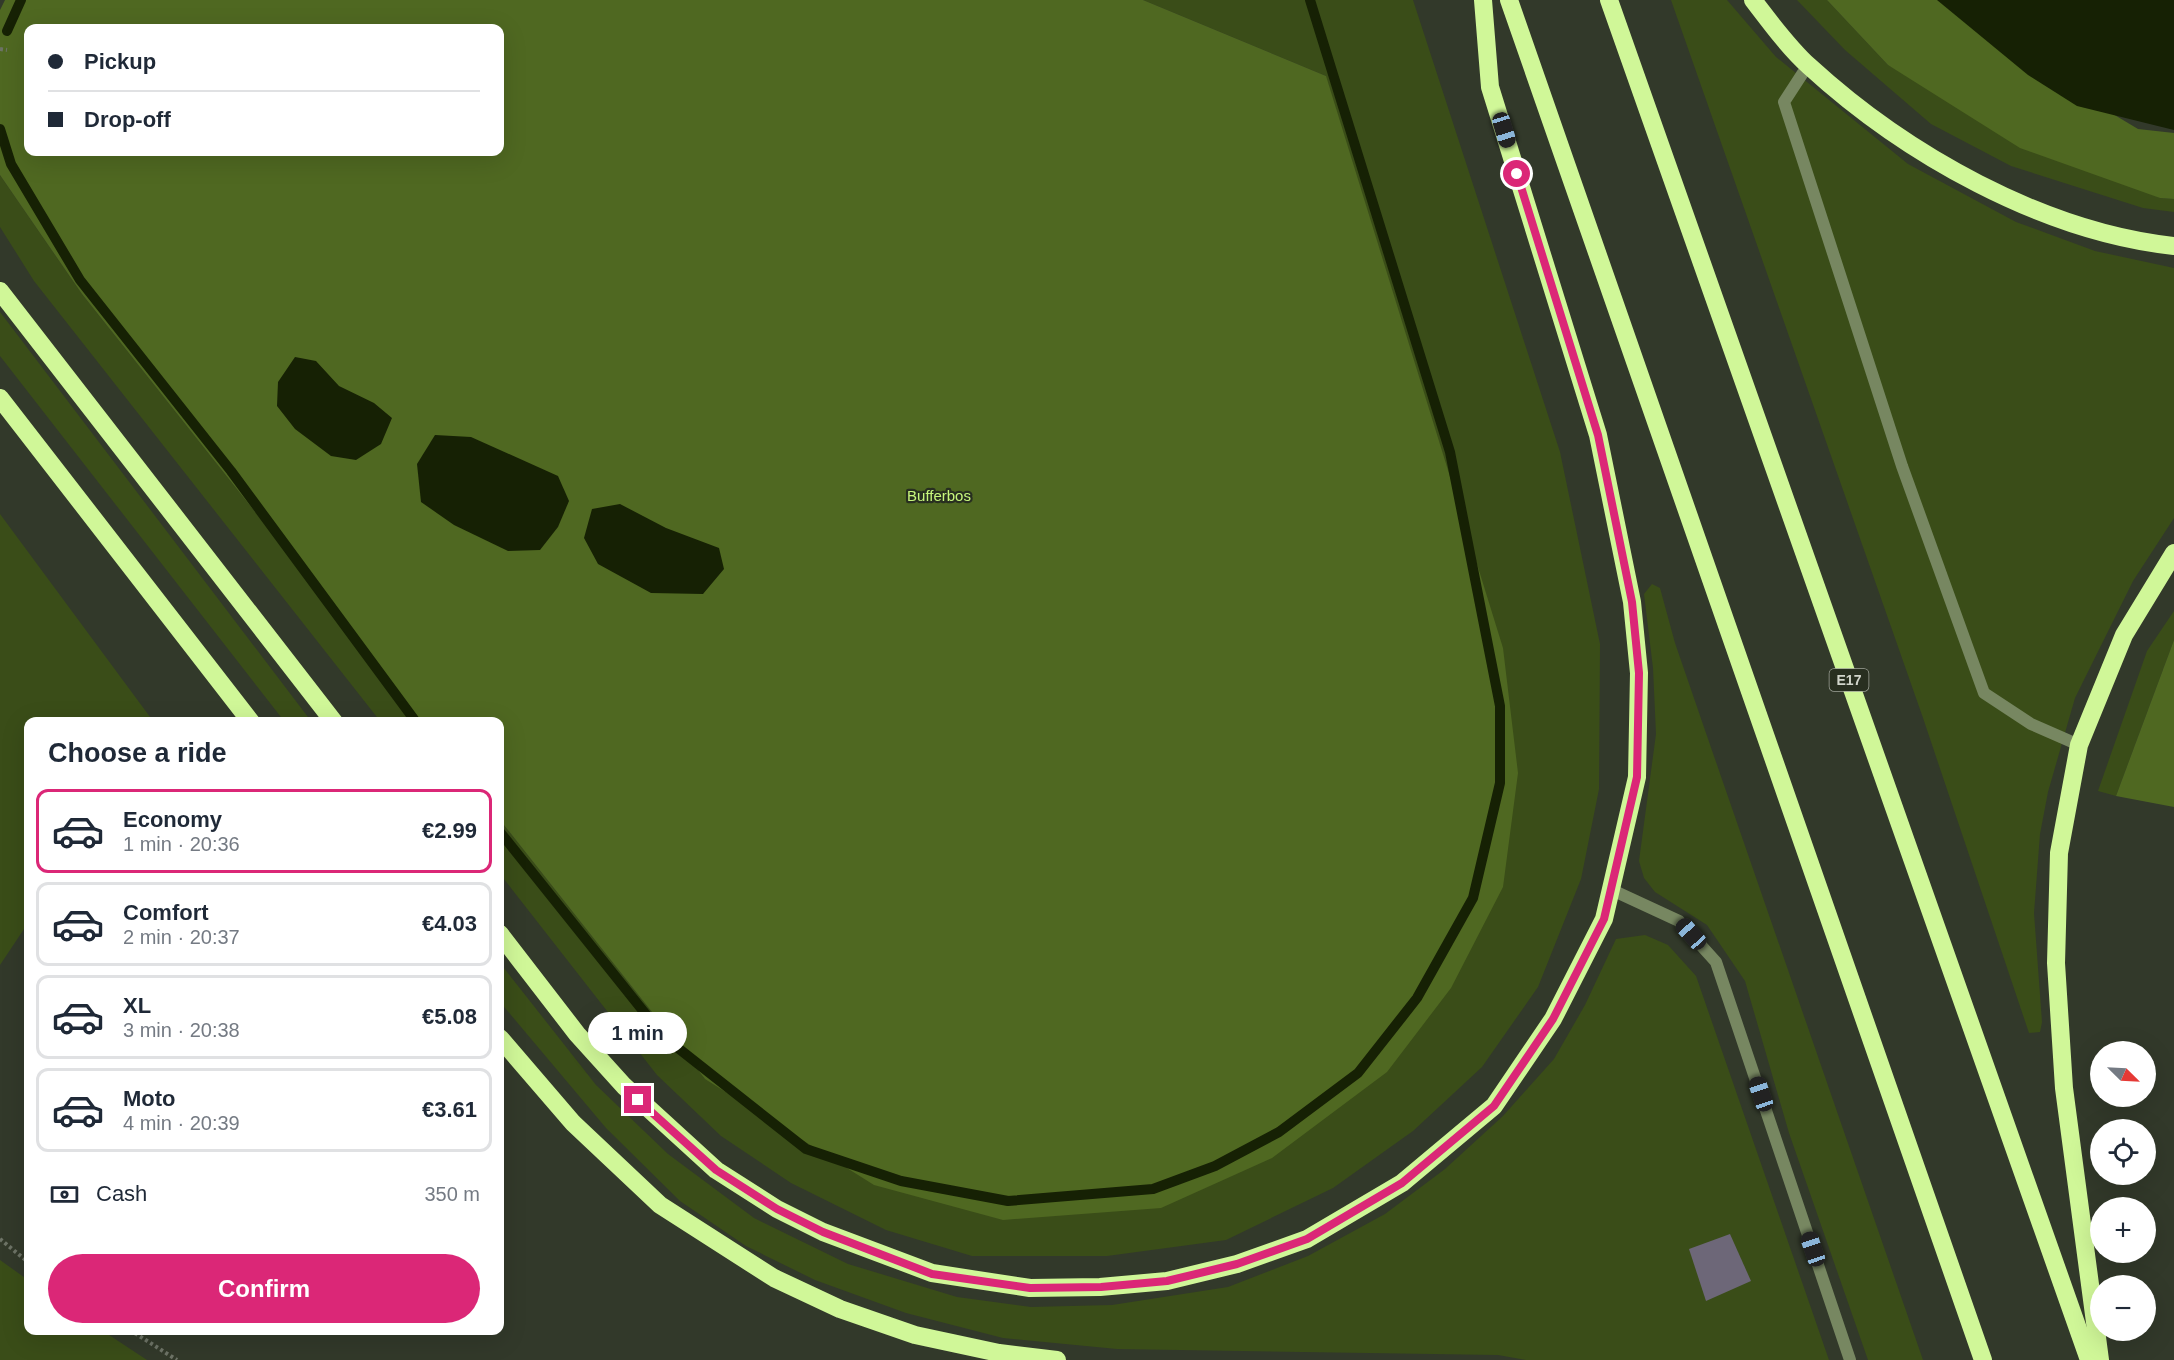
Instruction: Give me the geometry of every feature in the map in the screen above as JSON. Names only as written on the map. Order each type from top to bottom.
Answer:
[{"type":"highway","points":[[504,939],[577,1034],[624,1086],[716,1170],[777,1209],[843,1240],[932,1274],[1030,1288],[1101,1287],[1167,1281],[1237,1264],[1307,1239],[1402,1183],[1494,1106],[1553,1019],[1604,919],[1637,777],[1639,673],[1632,602],[1598,435],[1490,87],[1483,0]]},
{"type":"highway","points":[[1509,0],[1983,1360]]},
{"type":"highway","name":"E17","points":[[1609,0],[2089,1360]]},
{"type":"highway","points":[[1753,0],[1808,65],[1875,119],[1964,176],[2043,215],[2142,242],[2174,246]]},
{"type":"highway","points":[[0,291],[330,717]]},
{"type":"highway","points":[[0,398],[247,717]]},
{"type":"highway","points":[[2100,1360],[2064,1088],[2056,963],[2059,853],[2079,745],[2124,635],[2174,553]]},
{"type":"highway","points":[[504,1043],[573,1124],[660,1205],[774,1278],[840,1309],[915,1335],[999,1353],[1057,1360]]},
{"type":"lane","points":[[1808,65],[1784,102],[1902,466],[1984,693],[2031,724],[2079,745]]},
{"type":"lane","points":[[1612,890],[1679,921],[1716,962],[1850,1360]]},
{"type":"path","points":[[0,49],[7,50]]},
{"type":"path","points":[[0,1239],[24,1259]]},
{"type":"path","points":[[138,1335],[177,1360]]},
{"type":"green space","name":"Bufferbos","points":[[5,0],[1143,0],[1326,76],[1503,648],[1518,773],[1503,887],[1451,988],[1387,1072],[1272,1158],[1161,1208],[1003,1220],[874,1185],[705,1079],[504,825],[504,717],[418,717],[82,294],[0,175],[0,10]]},
{"type":"green space","points":[[1143,0],[1413,0],[1560,452],[1600,644],[1599,789],[1581,879],[1538,987],[1482,1067],[1413,1131],[1333,1188],[1226,1240],[1107,1256],[972,1256],[886,1230],[791,1183],[721,1136],[657,1075],[504,879],[504,825],[705,1079],[1326,76]]},
{"type":"green space","points":[[1671,0],[1727,0],[1776,57],[1908,164],[2016,222],[2095,251],[2174,268],[2174,518],[2133,581],[2075,698],[2048,792],[2040,834],[2034,913],[2042,1022],[2040,1032],[2029,1033],[1922,715]]},
{"type":"green space","points":[[1797,0],[1827,0],[1888,65],[2160,198],[2174,199],[2174,212],[2143,208],[2011,166],[1931,124],[1845,50]]},
{"type":"green space","points":[[1827,0],[1952,0],[1986,38],[2138,129],[2174,133],[2174,199],[2160,198],[2020,148],[1888,65]]},
{"type":"green space","points":[[0,175],[82,294],[418,717],[377,717],[34,281],[0,227]]},
{"type":"green space","points":[[0,312],[308,717],[281,717],[0,356]]},
{"type":"green space","points":[[0,514],[150,717],[24,717],[24,929],[0,965]]},
{"type":"green space","points":[[1652,584],[1660,588],[1675,643],[1923,1360],[1868,1360],[1789,1133],[1745,981],[1707,925],[1655,892],[1644,878],[1639,861],[1656,734],[1653,668],[1644,594]]},
{"type":"green space","points":[[2174,611],[2174,640],[2116,796],[2098,791],[2147,651]]},
{"type":"green space","points":[[2174,640],[2174,807],[2116,796]]},
{"type":"green space","points":[[1645,935],[1668,945],[1696,976],[1829,1360],[1526,1360],[1498,1355],[1117,1349],[1003,1338],[906,1313],[815,1280],[746,1246],[680,1201],[606,1128],[504,1007],[504,968],[596,1085],[668,1154],[754,1218],[848,1264],[957,1297],[1031,1307],[1112,1305],[1228,1287],[1308,1256],[1385,1214],[1445,1169],[1503,1116],[1554,1059],[1585,1005],[1616,939]]},
{"type":"green space","points":[[0,1260],[24,1277],[24,1335],[109,1335],[147,1360],[0,1360]]},
{"type":"shaded area","points":[[1937,0],[2174,0],[2174,130],[2077,106],[2028,75]]},
{"type":"shaded area","points":[[295,357],[316,361],[339,386],[374,403],[392,418],[381,444],[356,460],[331,456],[295,429],[277,406],[278,382]]},
{"type":"shaded area","points":[[435,435],[471,437],[558,476],[569,501],[558,527],[540,550],[508,551],[454,525],[421,502],[417,464]]},
{"type":"shaded area","points":[[620,504],[666,528],[719,548],[724,569],[703,594],[651,593],[598,564],[584,538],[592,509]]},
{"type":"building","points":[[1730,1234],[1751,1281],[1706,1301],[1689,1249]]},
{"type":"waterway","points":[[7,31],[21,0]]},
{"type":"waterway","points":[[504,837],[664,1037],[806,1149],[901,1181],[1008,1201],[1153,1189],[1215,1166],[1279,1132],[1358,1073],[1417,998],[1473,898],[1500,783],[1500,706],[1450,452],[1310,0]]},
{"type":"waterway","points":[[0,129],[11,164],[80,280],[231,471],[412,717]]},
{"type":"route","points":[[638,1100],[716,1170],[777,1209],[823,1232],[932,1274],[1030,1288],[1101,1287],[1167,1281],[1237,1264],[1307,1239],[1402,1183],[1494,1106],[1553,1019],[1604,919],[1637,777],[1639,673],[1632,602],[1598,435],[1517,174]]}]
